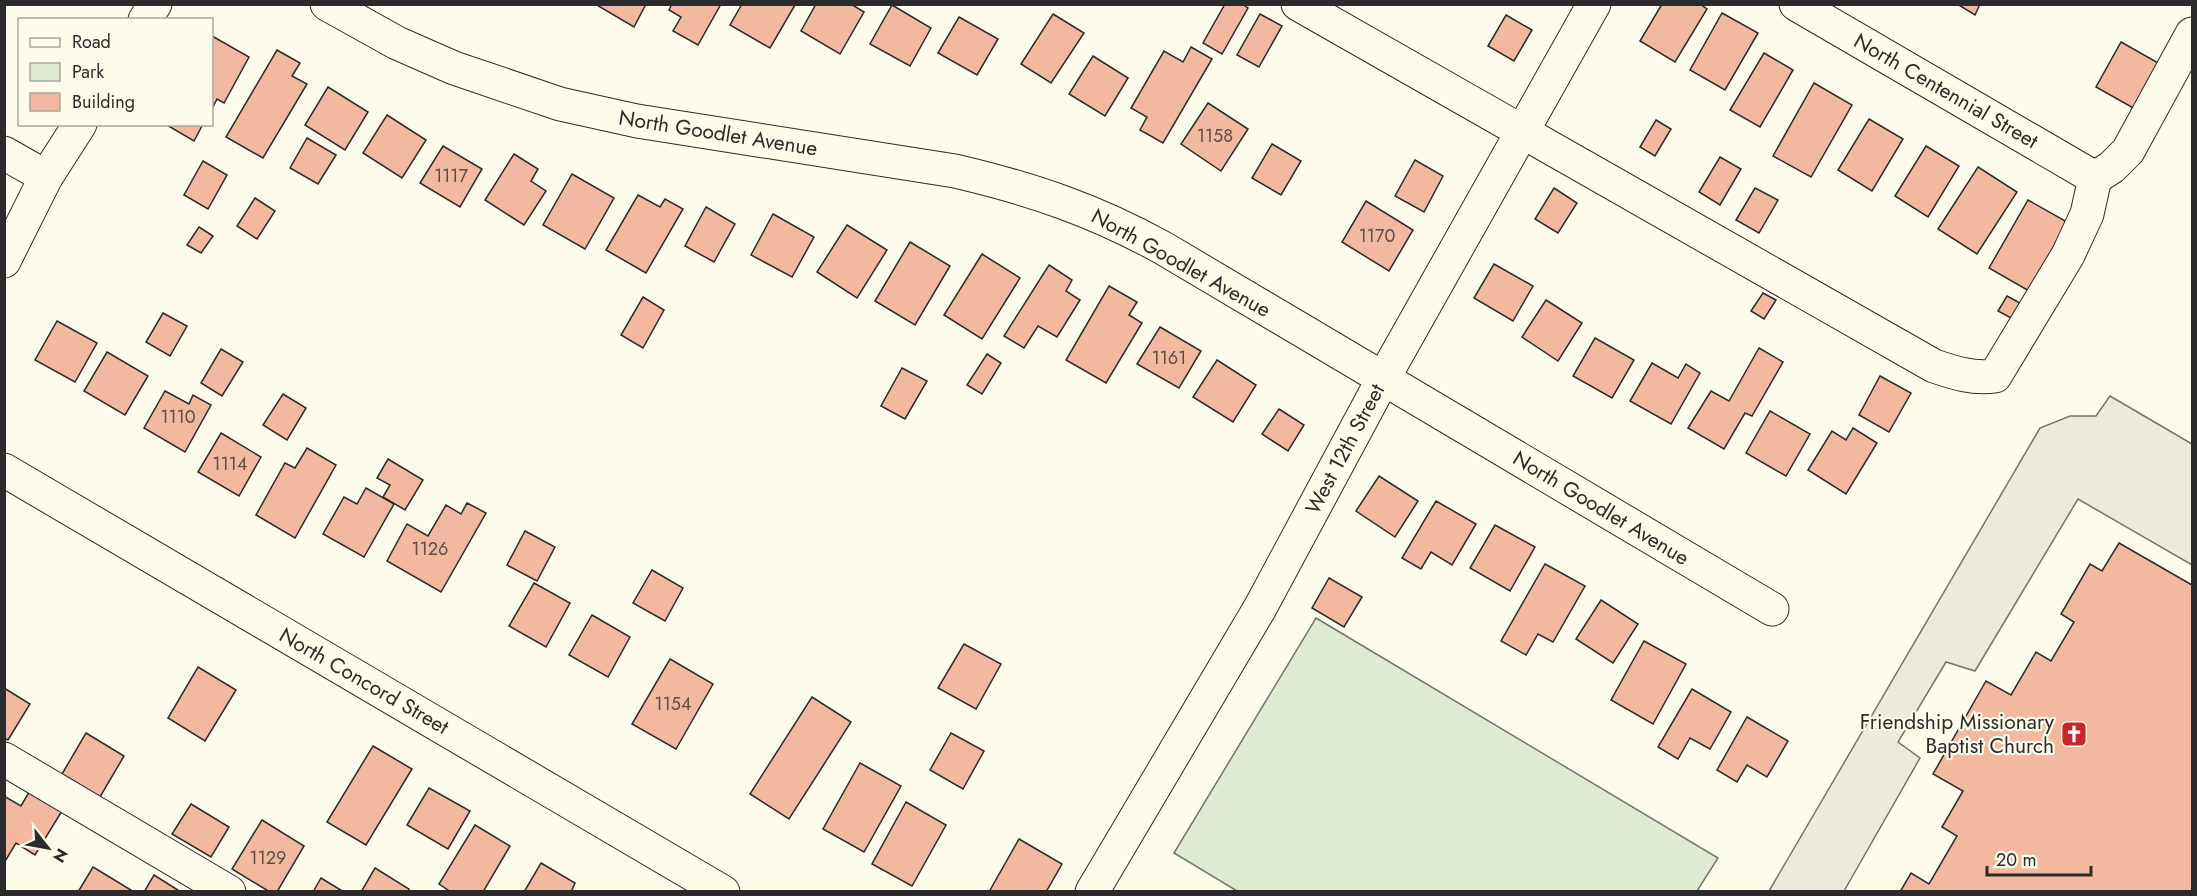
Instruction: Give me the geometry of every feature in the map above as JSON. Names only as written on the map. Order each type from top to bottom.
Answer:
[{"type":"street","points":[[146,18],[155,4]]},
{"type":"street","name":"North Goodlet Avenue","points":[[327,4],[397,43],[454,68],[560,104],[637,121],[955,171],[1001,181],[1062,200],[1109,220],[1163,248],[1772,609]]},
{"type":"street","points":[[1299,4],[1934,366],[1955,374],[1980,378],[1995,376],[2068,255],[2087,213],[2095,178],[2128,151],[2193,34]]},
{"type":"street","name":"West 12th Street","points":[[1092,891],[1260,608],[1383,379],[1594,4]]},
{"type":"street","name":"North Centennial Street","points":[[1797,4],[2095,178]]},
{"type":"street","points":[[4,261],[46,177],[79,126]]},
{"type":"street","points":[[4,153],[46,177]]},
{"type":"street","name":"North Concord Street","points":[[4,470],[723,891]]},
{"type":"street","points":[[4,759],[229,891]]},
{"type":"green space","points":[[1316,618],[1718,858],[1697,891],[1237,891],[1174,853]]},
{"type":"shaded area","points":[[2110,396],[2192,444],[2192,565],[2078,499],[1975,671],[1946,662],[1898,742],[1920,758],[1844,891],[1769,891],[2040,428],[2070,416],[2096,416]]},
{"type":"building","points":[[595,4],[646,4],[634,27]]},
{"type":"building","points":[[672,4],[721,4],[698,45],[673,31],[681,17],[669,10]]},
{"type":"building","points":[[742,4],[795,5],[770,48],[730,25]]},
{"type":"building","points":[[816,4],[851,4],[864,12],[840,54],[801,31]]},
{"type":"building","points":[[1225,4],[1242,4],[1248,8],[1222,54],[1203,43]]},
{"type":"building","points":[[1662,4],[1700,4],[1707,9],[1675,62],[1640,41]]},
{"type":"building","points":[[1957,4],[1980,4],[1975,15]]},
{"type":"building","points":[[892,5],[931,28],[910,66],[870,44]]},
{"type":"building","points":[[1722,13],[1758,33],[1725,90],[1690,70]]},
{"type":"building","points":[[1053,14],[1084,33],[1051,83],[1021,64]]},
{"type":"building","points":[[1260,14],[1282,26],[1259,67],[1237,55]]},
{"type":"building","points":[[1506,15],[1532,30],[1514,61],[1488,46]]},
{"type":"building","points":[[959,17],[998,39],[977,75],[938,53]]},
{"type":"building","points":[[213,37],[249,57],[224,103],[217,99],[213,107]]},
{"type":"building","points":[[2121,42],[2160,64],[2135,109],[2096,87]]},
{"type":"building","points":[[1191,47],[1212,59],[1163,143],[1140,130],[1147,117],[1131,108],[1164,51],[1183,62]]},
{"type":"building","points":[[277,50],[300,63],[292,76],[307,84],[263,158],[226,137]]},
{"type":"building","points":[[1764,53],[1793,70],[1760,127],[1730,110]]},
{"type":"building","points":[[1093,56],[1128,78],[1105,116],[1069,94]]},
{"type":"building","points":[[1814,83],[1852,105],[1811,177],[1773,156]]},
{"type":"building","points":[[328,87],[368,112],[345,150],[305,125]]},
{"type":"building","points":[[1208,103],[1248,129],[1221,171],[1181,144]]},
{"type":"building","points":[[387,115],[426,140],[402,178],[363,153]]},
{"type":"building","points":[[1869,119],[1903,139],[1872,191],[1838,170]]},
{"type":"building","points":[[1656,120],[1671,129],[1655,156],[1640,147]]},
{"type":"building","points":[[168,126],[202,126],[194,141]]},
{"type":"building","points":[[307,138],[336,155],[318,184],[290,168]]},
{"type":"building","points":[[1272,144],[1301,161],[1281,195],[1252,178]]},
{"type":"building","points":[[443,146],[482,169],[460,207],[420,183]]},
{"type":"building","points":[[1926,146],[1959,166],[1928,217],[1895,196]]},
{"type":"building","points":[[514,154],[538,169],[531,181],[546,191],[524,225],[485,200]]},
{"type":"building","points":[[1720,157],[1741,169],[1720,205],[1699,192]]},
{"type":"building","points":[[1415,160],[1443,176],[1424,212],[1395,196]]},
{"type":"building","points":[[203,161],[227,175],[208,209],[184,195]]},
{"type":"building","points":[[1978,167],[2017,192],[1977,254],[1938,229]]},
{"type":"building","points":[[572,174],[614,198],[585,249],[543,225]]},
{"type":"building","points":[[1554,188],[1577,203],[1558,233],[1535,219]]},
{"type":"building","points":[[1755,188],[1778,200],[1759,233],[1736,220]]},
{"type":"building","points":[[638,195],[660,207],[665,199],[683,209],[646,273],[606,250]]},
{"type":"building","points":[[255,198],[275,211],[257,239],[237,226]]},
{"type":"building","points":[[2028,200],[2067,222],[2029,291],[1989,268]]},
{"type":"building","points":[[1366,201],[1413,230],[1389,271],[1342,242]]},
{"type":"building","points":[[706,207],[735,224],[714,262],[685,246]]},
{"type":"building","points":[[773,214],[814,237],[792,277],[751,255]]},
{"type":"building","points":[[847,225],[887,250],[857,298],[817,272]]},
{"type":"building","points":[[199,227],[213,236],[201,253],[187,245]]},
{"type":"building","points":[[910,242],[950,266],[915,325],[875,301]]},
{"type":"building","points":[[982,254],[1020,278],[982,339],[944,315]]},
{"type":"building","points":[[1494,264],[1533,286],[1513,321],[1474,298]]},
{"type":"building","points":[[1049,265],[1072,280],[1066,291],[1080,300],[1057,337],[1038,326],[1024,348],[1004,336]]},
{"type":"building","points":[[1109,286],[1137,302],[1129,315],[1142,323],[1106,383],[1066,360]]},
{"type":"building","points":[[1763,293],[1776,300],[1764,319],[1751,311]]},
{"type":"building","points":[[2007,296],[2020,303],[2011,318],[1998,311]]},
{"type":"building","points":[[643,297],[664,310],[643,348],[621,335]]},
{"type":"building","points":[[1546,300],[1582,323],[1558,361],[1522,337]]},
{"type":"building","points":[[163,313],[187,326],[170,356],[146,342]]},
{"type":"building","points":[[57,321],[97,343],[75,382],[35,360]]},
{"type":"building","points":[[1160,327],[1201,351],[1179,388],[1137,364]]},
{"type":"building","points":[[1595,338],[1634,360],[1612,398],[1573,376]]},
{"type":"building","points":[[1759,348],[1783,362],[1752,416],[1745,413],[1724,449],[1688,428],[1711,391],[1729,401]]},
{"type":"building","points":[[221,349],[243,362],[222,396],[201,383]]},
{"type":"building","points":[[107,352],[148,376],[125,415],[84,391]]},
{"type":"building","points":[[987,354],[1001,363],[982,394],[967,385]]},
{"type":"building","points":[[1217,360],[1256,385],[1233,422],[1193,397]]},
{"type":"building","points":[[1652,363],[1678,378],[1686,364],[1700,373],[1671,424],[1630,401]]},
{"type":"building","points":[[902,368],[927,381],[905,419],[881,406]]},
{"type":"building","points":[[1880,376],[1911,393],[1889,432],[1859,415]]},
{"type":"building","points":[[165,391],[189,404],[193,395],[211,405],[185,452],[144,428]]},
{"type":"building","points":[[283,394],[306,408],[287,440],[263,425]]},
{"type":"building","points":[[1279,409],[1304,425],[1288,451],[1262,434]]},
{"type":"building","points":[[1770,411],[1810,434],[1786,476],[1746,453]]},
{"type":"building","points":[[1853,428],[1877,443],[1846,494],[1808,470],[1832,431],[1846,440]]},
{"type":"building","points":[[221,433],[261,457],[239,496],[198,472]]},
{"type":"building","points":[[307,448],[336,465],[295,538],[256,515],[285,463],[295,468]]},
{"type":"building","points":[[388,459],[423,480],[405,510],[383,497],[390,485],[377,478]]},
{"type":"building","points":[[1379,476],[1418,501],[1395,537],[1356,511]]},
{"type":"building","points":[[366,488],[394,504],[364,557],[323,534],[344,497],[357,504]]},
{"type":"building","points":[[1436,501],[1476,524],[1452,565],[1431,552],[1421,569],[1402,558]]},
{"type":"building","points":[[467,503],[486,513],[441,592],[387,561],[407,524],[428,536],[446,505],[461,514]]},
{"type":"building","points":[[1495,525],[1535,547],[1510,591],[1470,568]]},
{"type":"building","points":[[525,531],[555,547],[537,581],[507,565]]},
{"type":"building","name":"Friendship Missionary Baptist Church","points":[[2119,543],[2192,585],[2192,892],[1900,892],[1911,873],[1929,884],[1957,836],[1942,827],[1963,791],[1933,774],[1986,681],[2011,695],[2036,652],[2051,661],[2074,622],[2061,614],[2090,564],[2102,571]]},
{"type":"building","points":[[1545,564],[1585,586],[1553,642],[1538,634],[1526,655],[1501,641]]},
{"type":"building","points":[[652,570],[683,588],[665,621],[633,603]]},
{"type":"building","points":[[1329,578],[1362,597],[1344,627],[1312,608]]},
{"type":"building","points":[[534,583],[570,603],[546,647],[509,626]]},
{"type":"building","points":[[1601,600],[1638,624],[1613,663],[1576,639]]},
{"type":"building","points":[[592,615],[630,637],[608,677],[569,655]]},
{"type":"building","points":[[1644,641],[1686,664],[1653,724],[1611,700]]},
{"type":"building","points":[[964,644],[1001,664],[976,709],[938,688]]},
{"type":"building","points":[[670,659],[713,684],[676,749],[632,724]]},
{"type":"building","points":[[198,667],[236,690],[205,741],[168,718]]},
{"type":"building","points":[[4,688],[30,704],[8,740],[4,738]]},
{"type":"building","points":[[1692,689],[1731,712],[1710,749],[1690,738],[1678,759],[1658,747]]},
{"type":"building","points":[[812,697],[851,722],[789,819],[750,794]]},
{"type":"building","points":[[1747,717],[1788,741],[1767,777],[1747,765],[1737,782],[1717,770]]},
{"type":"building","points":[[86,733],[124,756],[100,797],[62,774]]},
{"type":"building","points":[[951,733],[984,751],[963,789],[930,770]]},
{"type":"building","points":[[373,746],[412,769],[366,845],[327,822]]},
{"type":"building","points":[[860,763],[901,786],[864,852],[823,829]]},
{"type":"building","points":[[32,787],[65,806],[35,855],[16,843],[4,863],[4,796],[21,806]]},
{"type":"building","points":[[429,788],[470,811],[448,849],[407,825]]},
{"type":"building","points":[[906,802],[946,825],[912,886],[872,864]]},
{"type":"building","points":[[191,804],[229,827],[211,857],[172,834]]},
{"type":"building","points":[[262,820],[304,846],[277,892],[270,892],[232,869]]},
{"type":"building","points":[[475,825],[510,846],[483,892],[451,892],[439,884]]},
{"type":"building","points":[[1019,839],[1062,864],[1046,892],[989,892]]},
{"type":"building","points":[[541,863],[575,883],[571,892],[524,892]]},
{"type":"building","points":[[93,867],[131,890],[130,892],[78,892]]},
{"type":"building","points":[[375,868],[409,889],[408,892],[361,892]]},
{"type":"building","points":[[154,875],[181,892],[144,892]]},
{"type":"building","points":[[321,878],[344,892],[313,892]]},
{"type":"place","name":"Friendship Missionary Baptist Church","points":[[2074,734]]}]
